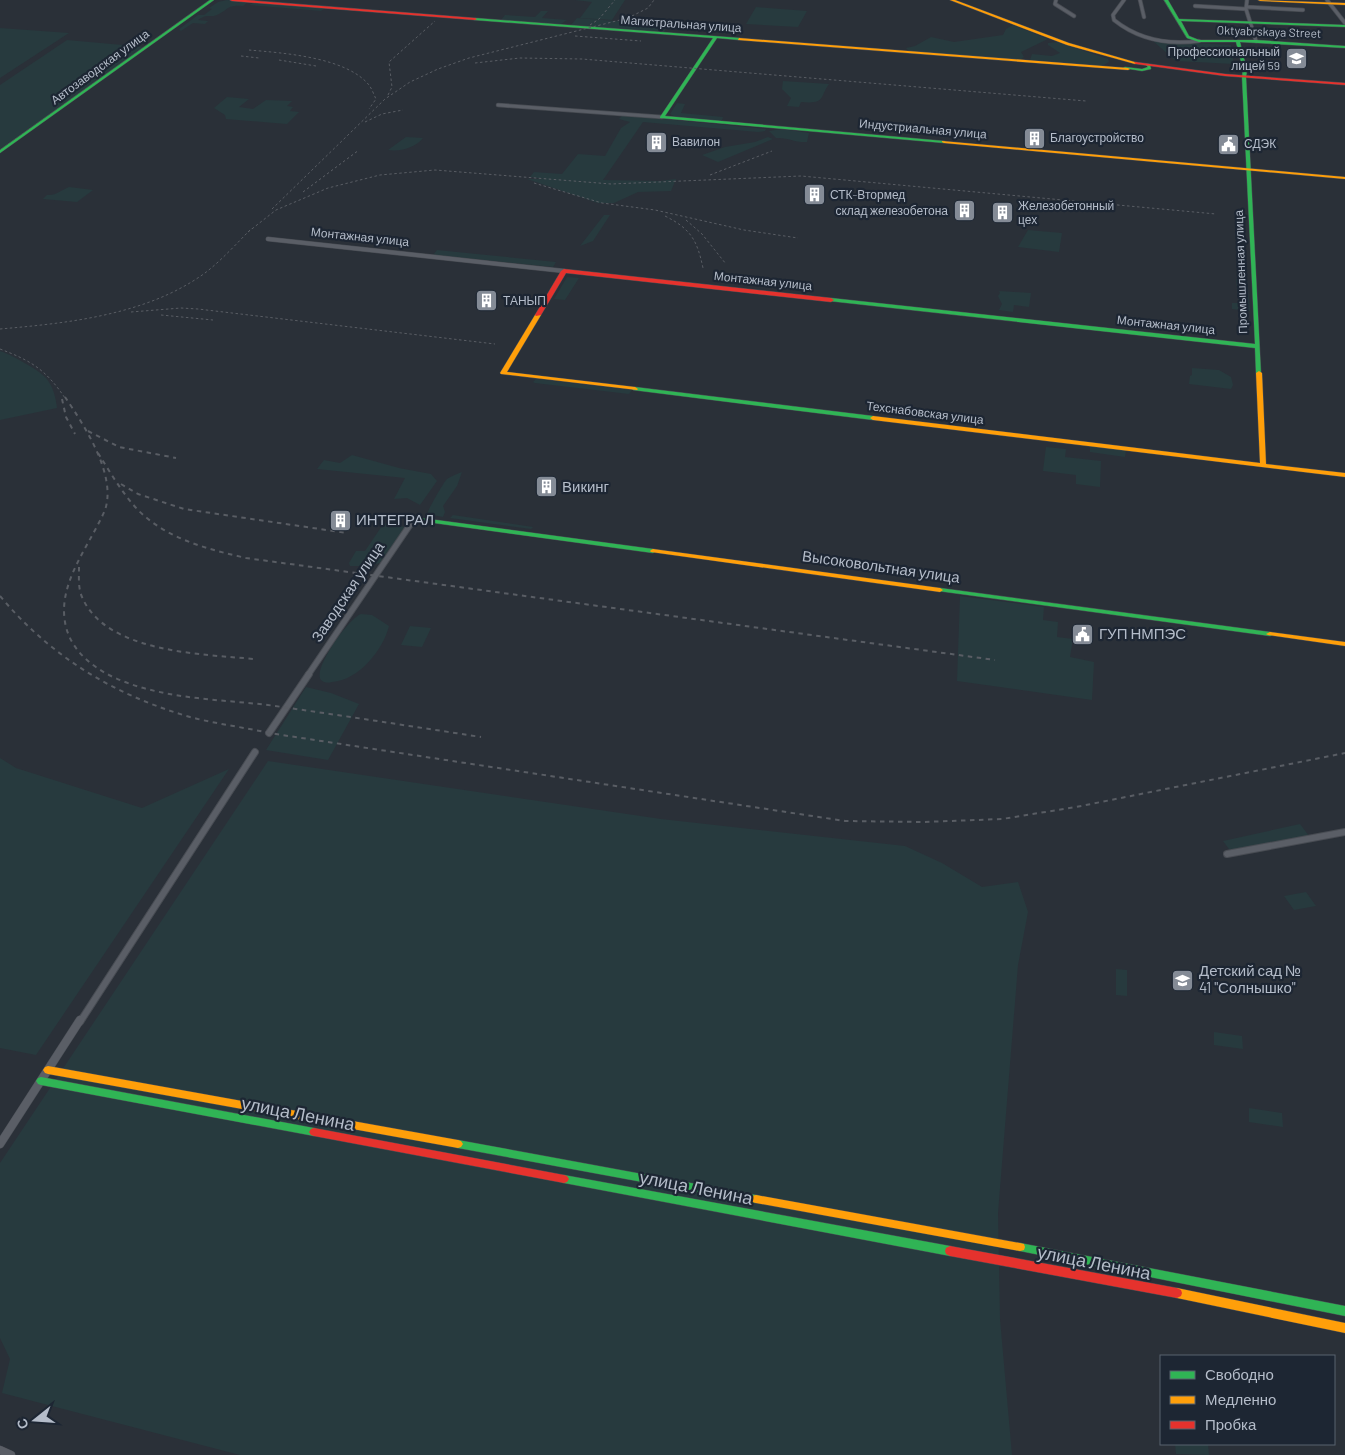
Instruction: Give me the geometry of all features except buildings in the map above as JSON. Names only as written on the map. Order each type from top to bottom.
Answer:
[{"type":"main road","name":"Автозаводская улица","points":[[0,152],[212,0]]},
{"type":"main road","name":"Магистральная улица","points":[[232,0],[1095,67],[1145,68],[1244,78],[1345,85]]},
{"type":"main road","points":[[952,0],[1064,43],[1106,56]]},
{"type":"main road","points":[[1166,0],[1188,37],[1196,40]]},
{"type":"main road","points":[[1260,0],[1345,4]]},
{"type":"main road","points":[[1178,20],[1345,25]]},
{"type":"main road","points":[[662,117],[716,38]]},
{"type":"main road","name":"Oktyabrskaya Street","points":[[1196,40],[1256,41],[1345,47]]},
{"type":"main road","name":"Промышленная улица","points":[[1238,42],[1245,70],[1256,346],[1263,465]]},
{"type":"main road","name":"Магистральная улица","points":[[1106,56],[1137,63],[1145,68]]},
{"type":"main road","name":"Магистральная улица","points":[[1106,56],[1128,69]]},
{"type":"main road","name":"Магистральная улица","points":[[1117,64],[1137,63]]},
{"type":"main road","points":[[1095,67],[1117,64]]},
{"type":"main road","name":"Индустриальная улица","points":[[662,117],[1345,178]]},
{"type":"main road","name":"Монтажная улица","points":[[564,271],[1256,346]]},
{"type":"main road","name":"Техснабовская улица","points":[[564,271],[503,373],[1345,475]]},
{"type":"main road","name":"Высоковольтная улица","points":[[414,519],[1345,644]]},
{"type":"main road","name":"улица Ленина","points":[[48,1070],[1030,1248],[1345,1311]]},
{"type":"main road","name":"улица Ленина","points":[[41,1081],[1175,1293],[1345,1328]]},
{"type":"main road","points":[[1029,1266],[1030,1248]]},
{"type":"street","points":[[1056,0],[1055,4],[1074,16]]},
{"type":"street","points":[[1124,0],[1114,15],[1114,20],[1132,33],[1149,40],[1196,40]]},
{"type":"street","points":[[1140,0],[1144,17]]},
{"type":"street","points":[[1247,0],[1247,8],[1256,41]]},
{"type":"street","points":[[1328,2],[1345,25]]},
{"type":"street","points":[[1195,6],[1303,10]]},
{"type":"street","name":"Индустриальная улица","points":[[498,105],[662,117]]},
{"type":"street","name":"Монтажная улица","points":[[268,239],[564,271]]},
{"type":"street","name":"Заводская улица","points":[[269,733],[414,519]]},
{"type":"street","points":[[0,1144],[255,752]]},
{"type":"street","points":[[1227,854],[1345,832]]},
{"type":"street","points":[[0,1450],[11,1455]]},
{"type":"green space","points":[[227,0],[248,2],[243,6],[231,7],[217,15],[198,20],[208,21],[205,24],[193,23],[181,31],[179,29],[198,15],[204,15],[212,9],[209,8],[218,2]]},
{"type":"green space","points":[[575,0],[625,0],[612,20],[580,18],[592,2]]},
{"type":"green space","points":[[255,2],[324,9],[321,11],[249,5]]},
{"type":"green space","points":[[756,7],[807,11],[798,27],[746,24]]},
{"type":"green space","points":[[541,11],[548,11],[542,18],[567,20],[561,24],[501,20],[505,15],[535,17]]},
{"type":"green space","points":[[577,18],[668,25],[664,32],[571,25]]},
{"type":"green space","points":[[1013,25],[1048,39],[1021,52],[1024,57],[1020,60],[910,52],[906,48],[915,46],[931,37],[954,42],[1003,35],[1006,29]]},
{"type":"green space","points":[[0,28],[69,33],[0,78]]},
{"type":"green space","points":[[67,40],[145,47],[0,149],[0,85]]},
{"type":"green space","points":[[1153,41],[1231,45],[1234,64],[1176,61]]},
{"type":"green space","points":[[1057,42],[1108,59],[1109,62],[1102,66],[1030,60],[1032,54],[1052,56],[1060,53],[1048,45],[1048,43]]},
{"type":"green space","points":[[783,81],[829,84],[821,99],[815,102],[801,102],[799,107],[787,106],[791,98],[782,89]]},
{"type":"green space","points":[[227,97],[249,99],[239,107],[253,109],[266,100],[292,101],[287,106],[293,107],[290,111],[299,112],[287,124],[226,119],[225,115],[214,108]]},
{"type":"green space","points":[[677,103],[685,104],[681,113],[723,117],[722,120],[676,117],[670,114]]},
{"type":"green space","points":[[623,115],[766,129],[765,131],[758,132],[643,122],[603,180],[660,181],[676,179],[671,191],[638,192],[614,203],[598,203],[527,179],[544,179],[530,177],[534,172],[562,174],[578,154],[605,156],[621,128],[630,122],[619,119]]},
{"type":"green space","points":[[782,129],[809,133],[807,142],[776,138],[769,131]]},
{"type":"green space","points":[[406,137],[423,138],[407,148],[388,150]]},
{"type":"green space","points":[[768,137],[773,139],[718,162],[702,155],[725,147],[755,142]]},
{"type":"green space","points":[[69,187],[93,190],[77,202],[43,199],[47,195],[56,194]]},
{"type":"green space","points":[[604,215],[610,215],[593,241],[580,246]]},
{"type":"green space","points":[[1028,230],[1062,233],[1059,252],[1018,247]]},
{"type":"green space","points":[[437,250],[556,262],[553,267],[433,255]]},
{"type":"green space","points":[[567,277],[579,278],[565,300],[554,299]]},
{"type":"green space","points":[[1236,279],[1247,280],[1250,311],[1232,309],[1232,303],[1239,303]]},
{"type":"green space","points":[[999,291],[1031,293],[1029,307],[1014,305],[1013,312],[999,310],[1002,304],[998,296]]},
{"type":"green space","points":[[0,351],[24,363],[46,378],[54,392],[57,408],[0,420]]},
{"type":"green space","points":[[1192,368],[1219,370],[1231,377],[1233,385],[1231,389],[1189,384]]},
{"type":"green space","points":[[536,379],[632,390],[629,394],[533,382]]},
{"type":"green space","points":[[1090,445],[1126,450],[1125,457],[1090,452]]},
{"type":"green space","points":[[1046,447],[1066,449],[1065,457],[1101,461],[1100,487],[1076,484],[1076,475],[1043,471]]},
{"type":"green space","points":[[352,455],[399,468],[431,474],[437,481],[420,505],[407,498],[394,499],[405,478],[317,469],[324,460],[340,463]]},
{"type":"green space","points":[[462,472],[457,486],[443,506],[445,512],[443,517],[427,514],[447,479]]},
{"type":"green space","points":[[453,515],[533,527],[531,529],[450,518]]},
{"type":"green space","points":[[384,523],[405,527],[380,563],[366,566],[350,566],[349,563],[356,551],[365,551]]},
{"type":"green space","points":[[960,596],[1044,607],[1043,620],[1058,622],[1057,637],[1073,639],[1070,657],[1094,662],[1092,700],[957,681]]},
{"type":"green space","points":[[361,614],[372,615],[389,626],[381,645],[368,662],[351,676],[329,683],[323,682],[320,674],[322,666],[333,644],[348,624]]},
{"type":"green space","points":[[410,626],[431,628],[422,647],[401,645]]},
{"type":"green space","points":[[306,687],[331,693],[359,704],[328,760],[266,750]]},
{"type":"green space","points":[[0,758],[16,768],[142,808],[229,769],[36,1055],[0,1048]]},
{"type":"green space","points":[[268,761],[661,819],[905,846],[942,863],[982,887],[1018,882],[1028,912],[1018,965],[998,1213],[1000,1319],[1012,1455],[240,1455],[2,1393],[10,1359],[0,1338],[0,1163]]},
{"type":"green space","points":[[1300,824],[1309,836],[1238,851],[1229,849],[1223,841]]},
{"type":"green space","points":[[1306,892],[1316,906],[1294,910],[1284,896]]},
{"type":"green space","points":[[1116,969],[1127,970],[1127,996],[1116,995]]},
{"type":"green space","points":[[1214,1032],[1242,1036],[1243,1049],[1214,1045]]},
{"type":"green space","points":[[1249,1108],[1282,1113],[1283,1127],[1249,1122]]},
{"type":"green space","points":[[1175,1445],[1208,1445],[1209,1455],[1176,1454]]},
{"type":"railway","points":[[590,25],[599,19],[615,0]]},
{"type":"railway","points":[[272,209],[385,99],[410,82],[469,58],[628,18],[648,8],[654,0]]},
{"type":"railway","points":[[388,95],[392,87],[389,62],[435,21]]},
{"type":"railway","points":[[575,36],[641,41]]},
{"type":"railway","points":[[249,50],[313,58],[345,68],[359,76],[369,85],[376,99],[369,109]]},
{"type":"railway","points":[[241,56],[259,58]]},
{"type":"railway","points":[[475,63],[520,58],[582,59],[1086,101]]},
{"type":"railway","points":[[279,60],[316,66]]},
{"type":"railway","points":[[365,122],[382,114],[403,110]]},
{"type":"railway","points":[[303,192],[359,150]]},
{"type":"railway","points":[[710,175],[772,151]]},
{"type":"railway","points":[[248,232],[276,210],[328,188],[380,175],[435,170],[611,184],[801,176],[1216,214]]},
{"type":"railway","points":[[534,183],[602,203],[655,210],[744,230],[798,238]]},
{"type":"railway","points":[[665,216],[681,226],[691,236],[698,250],[703,268]]},
{"type":"railway","points":[[686,220],[702,234],[726,264]]},
{"type":"railway","points":[[248,232],[252,228]]},
{"type":"railway","points":[[0,329],[80,320],[133,308],[158,299],[205,273],[248,232]]},
{"type":"railway","points":[[131,312],[181,308],[198,309],[495,344]]},
{"type":"railway","points":[[161,315],[213,320]]},
{"type":"railway","points":[[0,349],[30,362],[45,373],[65,398]]},
{"type":"railway","points":[[65,397],[97,451],[103,466],[108,496],[105,510],[71,578],[64,607],[67,631],[75,647],[94,666],[127,683],[187,697],[268,705],[481,737]]},
{"type":"railway","points":[[62,399],[66,417],[75,434]]},
{"type":"railway","points":[[88,431],[119,447],[176,458]]},
{"type":"railway","points":[[98,453],[127,497],[149,520],[188,542],[246,558],[995,660]]},
{"type":"railway","points":[[121,484],[138,494],[184,509],[347,533]]},
{"type":"railway","points":[[79,567],[79,586],[82,597],[94,616],[112,630],[133,640],[158,647],[183,652],[254,659]]},
{"type":"railway","points":[[0,596],[41,638],[86,671],[135,697],[190,717],[269,733],[845,821],[924,822],[1002,819],[1076,807],[1345,753]]},
{"type":"traffic: fast","points":[[0,152],[212,0]]},
{"type":"traffic: fast","points":[[1166,0],[1188,37],[1199,41],[1256,41],[1345,47]]},
{"type":"traffic: fast","points":[[475,19],[739,39]]},
{"type":"traffic: fast","points":[[1178,20],[1345,26]]},
{"type":"traffic: fast","points":[[716,37],[662,117],[944,142]]},
{"type":"traffic: fast","points":[[1238,42],[1245,70],[1244,77]]},
{"type":"traffic: fast","points":[[1125,68],[1142,70],[1150,68],[1148,65]]},
{"type":"traffic: fast","points":[[1244,77],[1259,373]]},
{"type":"traffic: fast","points":[[831,300],[1256,346]]},
{"type":"traffic: fast","points":[[635,389],[873,418]]},
{"type":"traffic: fast","points":[[414,519],[653,551]]},
{"type":"traffic: fast","points":[[940,590],[1270,634]]},
{"type":"traffic: fast","points":[[41,1081],[314,1132]]},
{"type":"traffic: fast","points":[[458,1144],[756,1199]]},
{"type":"traffic: fast","points":[[564,1179],[950,1251]]},
{"type":"traffic: fast","points":[[1020,1247],[1345,1311]]},
{"type":"traffic: slow","points":[[952,0],[1068,44],[1136,63]]},
{"type":"traffic: slow","points":[[1260,0],[1345,4]]},
{"type":"traffic: slow","points":[[739,39],[1128,69]]},
{"type":"traffic: slow","points":[[944,142],[1345,178]]},
{"type":"traffic: slow","points":[[538,315],[503,373],[635,389]]},
{"type":"traffic: slow","points":[[1259,373],[1263,465],[1345,475]]},
{"type":"traffic: slow","points":[[873,418],[1263,465]]},
{"type":"traffic: slow","points":[[653,551],[940,590]]},
{"type":"traffic: slow","points":[[1270,634],[1345,644]]},
{"type":"traffic: slow","points":[[48,1070],[458,1144]]},
{"type":"traffic: slow","points":[[756,1199],[1020,1247]]},
{"type":"traffic: slow","points":[[1177,1293],[1345,1328]]},
{"type":"traffic: jam","points":[[232,0],[475,19]]},
{"type":"traffic: jam","points":[[1136,63],[1225,75],[1345,84]]},
{"type":"traffic: jam","points":[[538,315],[564,271],[831,300]]},
{"type":"traffic: jam","points":[[314,1132],[564,1179]]},
{"type":"traffic: jam","points":[[950,1251],[1177,1293]]},
{"type":"place","name":"Профессиональный лицей 59","points":[[1296,59]]},
{"type":"place","name":"Благоустройство","points":[[1034,138]]},
{"type":"place","name":"Вавилон","points":[[656,142]]},
{"type":"place","name":"СДЭК","points":[[1228,144]]},
{"type":"place","name":"СТК-Втормед","points":[[814,195]]},
{"type":"place","name":"склад железобетона","points":[[964,211]]},
{"type":"place","name":"Железобетонный цех","points":[[1002,213]]},
{"type":"place","name":"ТАНЫП","points":[[487,301]]},
{"type":"place","name":"Викинг","points":[[546,487]]},
{"type":"place","name":"ИНТЕГРАЛ","points":[[340,520]]},
{"type":"place","name":"ГУП НМПЭС","points":[[1083,634]]},
{"type":"place","name":"Детский сад № 41 \"Солнышко\"","points":[[1183,980]]}]
